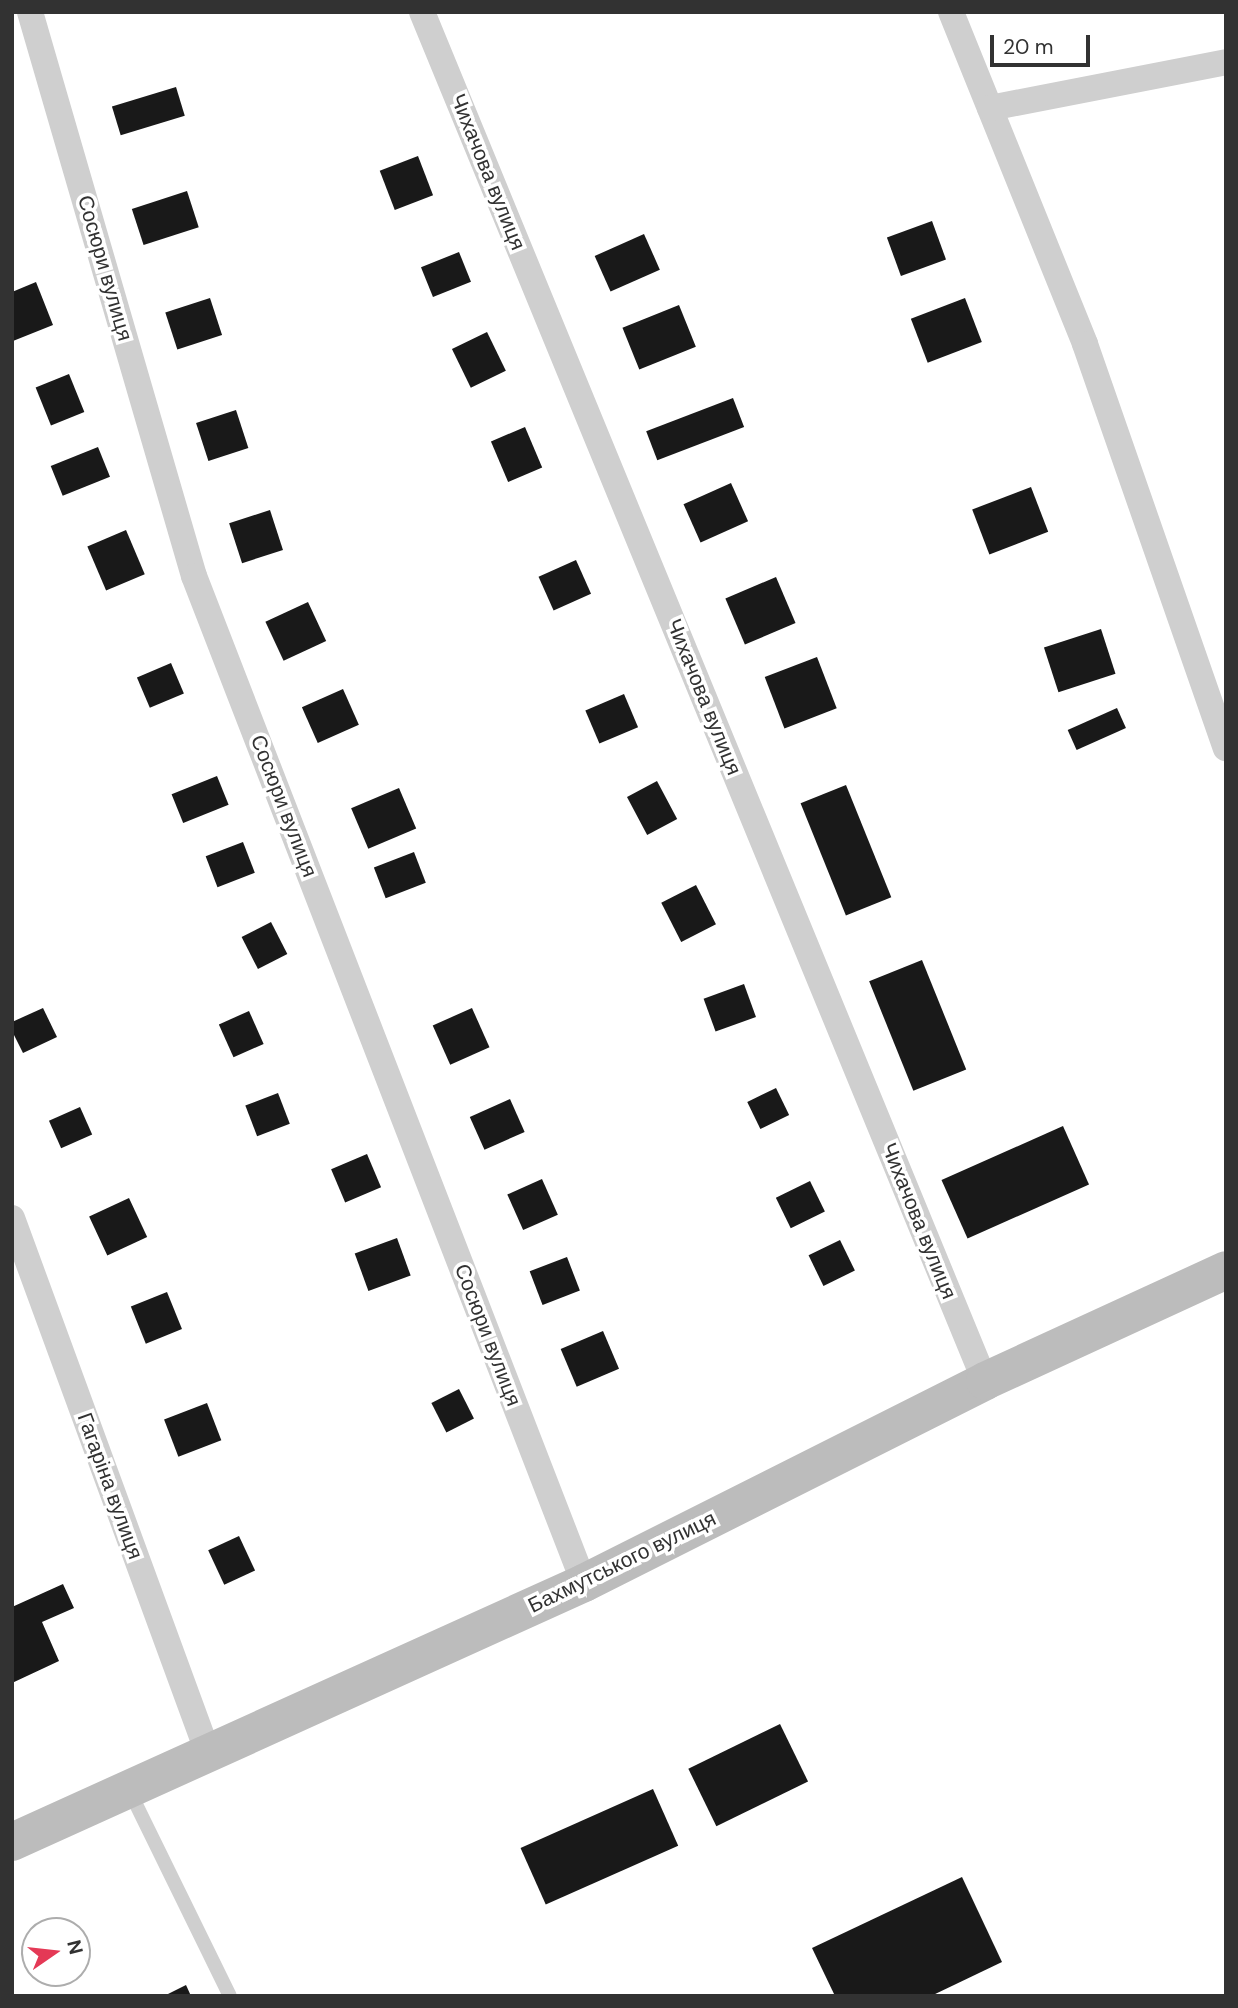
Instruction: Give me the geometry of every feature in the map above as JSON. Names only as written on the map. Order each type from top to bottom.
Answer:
[{"type":"main road","name":"Бахмутського вулиця","points":[[12,1842],[584,1583],[985,1381],[1226,1269]]},
{"type":"street","name":"Сосюри вулиця","points":[[30,12],[194,576],[584,1583]]},
{"type":"street","name":"Чихачова вулиця","points":[[422,12],[985,1381]]},
{"type":"street","points":[[951,12],[1085,344],[1226,748]]},
{"type":"street","points":[[990,108],[1226,62]]},
{"type":"street","name":"Гагаріна вулиця","points":[[12,1218],[208,1753]]},
{"type":"lane","points":[[129,1789],[230,1996]]},
{"type":"building","points":[[176,87],[185,116],[121,135],[112,107]]},
{"type":"building","points":[[418,156],[433,195],[395,210],[380,171]]},
{"type":"building","points":[[187,191],[199,227],[144,245],[132,209]]},
{"type":"building","points":[[932,221],[946,260],[901,276],[887,237]]},
{"type":"building","points":[[644,234],[660,270],[611,292],[595,256]]},
{"type":"building","points":[[459,252],[471,282],[433,297],[421,267]]},
{"type":"building","points":[[36,282],[53,325],[13,341],[12,292]]},
{"type":"building","points":[[210,298],[222,335],[177,350],[165,313]]},
{"type":"building","points":[[965,298],[982,342],[928,363],[911,319]]},
{"type":"building","points":[[679,305],[696,347],[639,370],[622,328]]},
{"type":"building","points":[[487,332],[506,371],[471,388],[452,349]]},
{"type":"building","points":[[69,374],[84,412],[51,426],[36,387]]},
{"type":"building","points":[[733,398],[744,427],[657,460],[646,431]]},
{"type":"building","points":[[236,410],[248,448],[208,461],[196,423]]},
{"type":"building","points":[[525,427],[542,468],[508,482],[491,441]]},
{"type":"building","points":[[98,447],[110,477],[63,496],[51,466]]},
{"type":"building","points":[[731,483],[748,521],[701,543],[683,504]]},
{"type":"building","points":[[1031,487],[1048,532],[989,554],[972,510]]},
{"type":"building","points":[[270,510],[283,550],[242,563],[229,523]]},
{"type":"building","points":[[126,530],[145,574],[106,591],[87,546]]},
{"type":"building","points":[[576,560],[591,594],[554,610],[539,577]]},
{"type":"building","points":[[776,577],[796,623],[745,645],[725,598]]},
{"type":"building","points":[[308,602],[326,641],[284,661],[265,622]]},
{"type":"building","points":[[1101,629],[1116,674],[1058,692],[1044,648]]},
{"type":"building","points":[[817,657],[837,708],[784,728],[765,677]]},
{"type":"building","points":[[171,663],[184,693],[150,708],[137,677]]},
{"type":"building","points":[[343,689],[359,725],[318,743],[302,707]]},
{"type":"building","points":[[624,694],[638,727],[599,744],[585,710]]},
{"type":"building","points":[[1117,708],[1126,728],[1077,750],[1068,730]]},
{"type":"building","points":[[217,776],[229,805],[183,823],[172,794]]},
{"type":"building","points":[[657,781],[677,819],[647,835],[627,797]]},
{"type":"building","points":[[846,785],[891,897],[846,916],[801,803]]},
{"type":"building","points":[[399,788],[416,829],[368,849],[351,808]]},
{"type":"building","points":[[243,842],[255,873],[217,887],[206,856]]},
{"type":"building","points":[[414,852],[426,883],[386,898],[374,867]]},
{"type":"building","points":[[696,885],[716,924],[681,942],[661,903]]},
{"type":"building","points":[[271,922],[287,954],[258,969],[242,937]]},
{"type":"building","points":[[922,960],[966,1069],[913,1091],[869,981]]},
{"type":"building","points":[[744,984],[756,1017],[716,1032],[704,999]]},
{"type":"building","points":[[43,1008],[57,1037],[23,1053],[12,1031],[12,1022]]},
{"type":"building","points":[[472,1008],[489,1047],[450,1065],[433,1025]]},
{"type":"building","points":[[249,1011],[264,1044],[233,1057],[219,1024]]},
{"type":"building","points":[[776,1088],[789,1115],[760,1129],[747,1102]]},
{"type":"building","points":[[278,1093],[290,1124],[257,1136],[245,1106]]},
{"type":"building","points":[[510,1099],[525,1132],[484,1150],[470,1117]]},
{"type":"building","points":[[80,1107],[92,1134],[61,1148],[49,1121]]},
{"type":"building","points":[[1063,1126],[1089,1184],[968,1239],[941,1180]]},
{"type":"building","points":[[367,1154],[381,1187],[345,1202],[331,1169]]},
{"type":"building","points":[[542,1179],[558,1215],[523,1230],[507,1194]]},
{"type":"building","points":[[810,1181],[825,1212],[791,1228],[776,1198]]},
{"type":"building","points":[[129,1198],[147,1237],[107,1256],[89,1217]]},
{"type":"building","points":[[397,1238],[411,1276],[368,1291],[355,1253]]},
{"type":"building","points":[[840,1240],[855,1271],[823,1286],[809,1255]]},
{"type":"building","points":[[567,1257],[580,1291],[543,1305],[530,1271]]},
{"type":"building","points":[[167,1292],[182,1329],[146,1344],[131,1307]]},
{"type":"building","points":[[603,1331],[619,1369],[577,1387],[561,1349]]},
{"type":"building","points":[[459,1389],[474,1418],[446,1432],[431,1403]]},
{"type":"building","points":[[207,1403],[221,1440],[178,1457],[164,1419]]},
{"type":"building","points":[[239,1536],[255,1570],[224,1585],[208,1550]]},
{"type":"building","points":[[63,1584],[74,1608],[42,1622],[59,1661],[12,1683],[12,1607]]},
{"type":"building","points":[[780,1724],[808,1782],[716,1826],[688,1769]]},
{"type":"building","points":[[653,1789],[678,1846],[546,1905],[521,1848]]},
{"type":"building","points":[[962,1877],[1002,1962],[931,1996],[835,1996],[812,1948]]},
{"type":"building","points":[[186,1985],[191,1996],[164,1996]]}]
